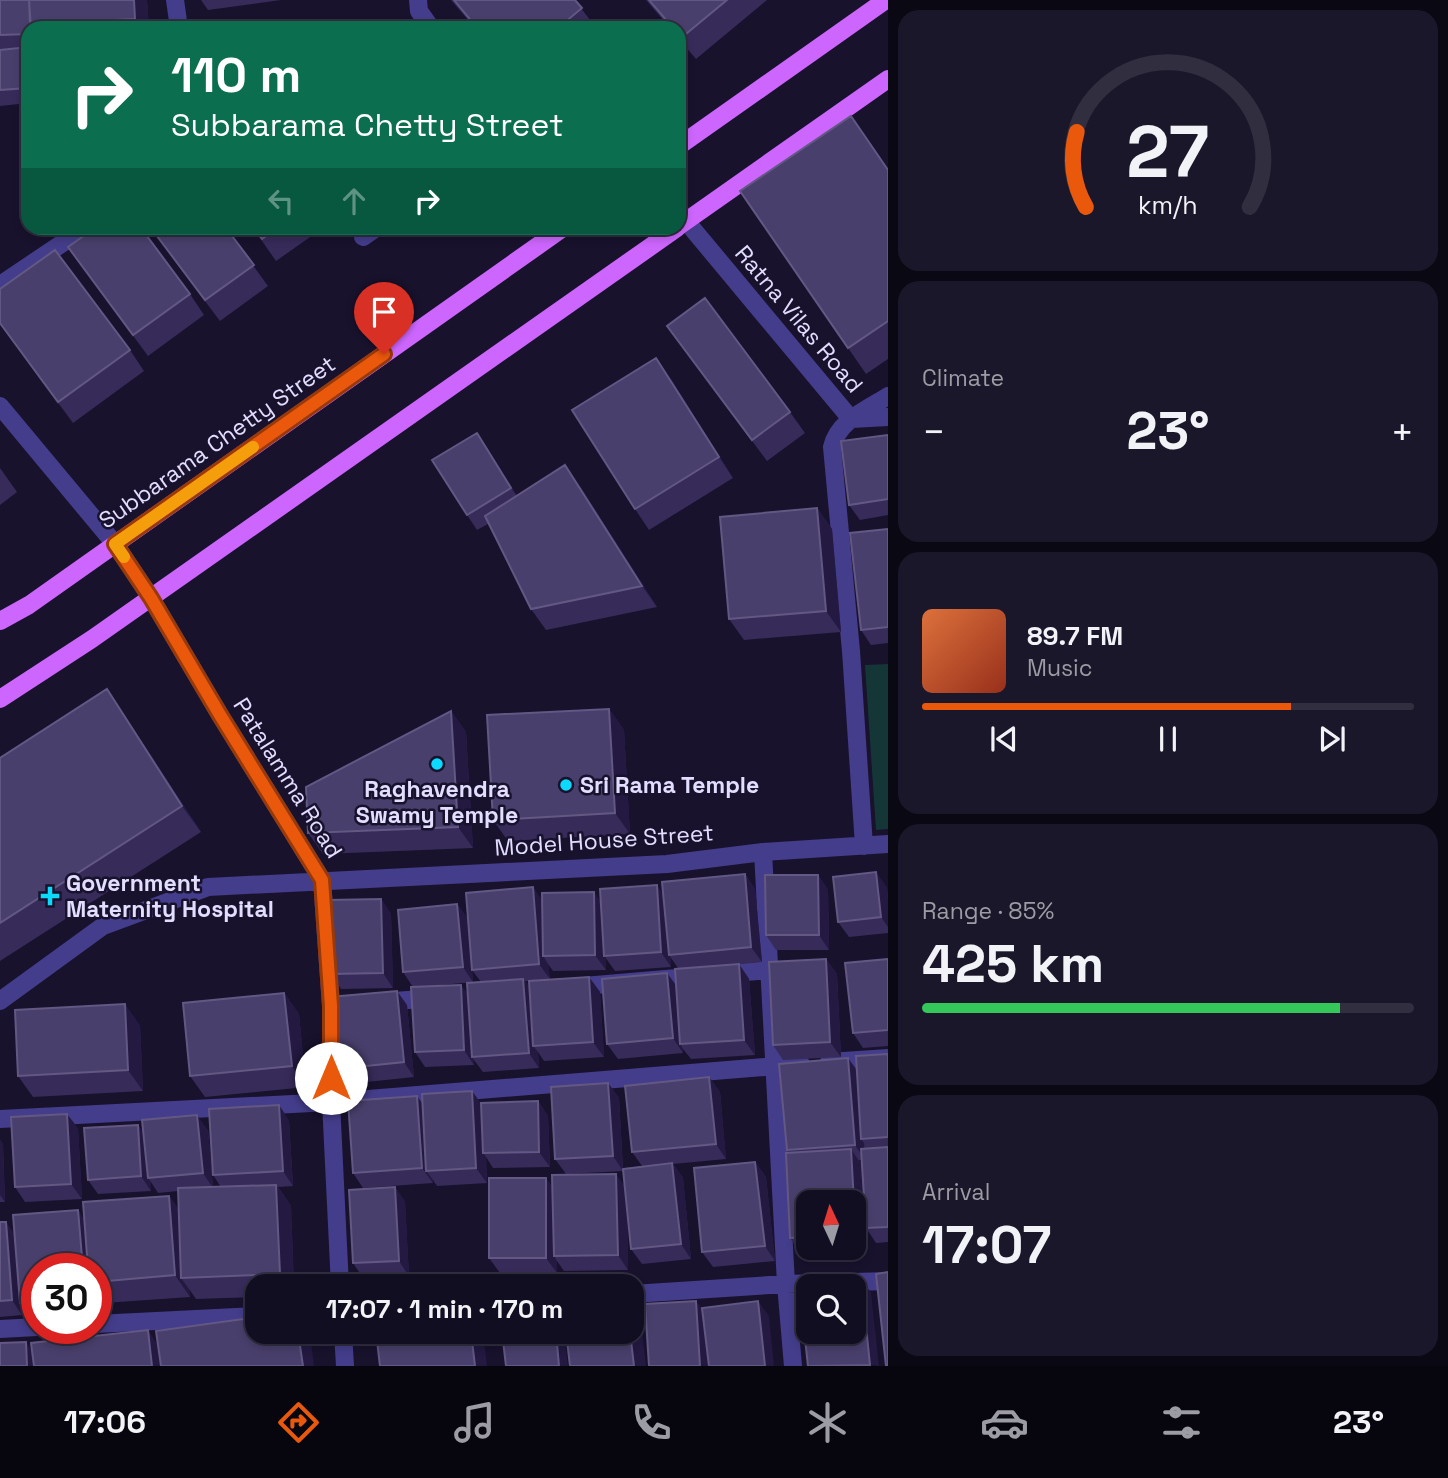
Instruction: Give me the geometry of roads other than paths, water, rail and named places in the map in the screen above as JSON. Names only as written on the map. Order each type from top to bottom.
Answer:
[{"type":"main road","points":[[686,141],[886,0]]},
{"type":"main road","points":[[686,221],[888,79]]},
{"type":"main road","name":"Subbarama Chetty Street","points":[[0,621],[29,605],[554,235]]},
{"type":"main road","points":[[0,699],[151,598],[667,235]]},
{"type":"street","points":[[175,0],[178,21]]},
{"type":"street","points":[[419,6],[435,0]]},
{"type":"street","name":"Ratna Vilas Road","points":[[686,231],[851,419],[888,418]]},
{"type":"street","points":[[0,285],[75,235]]},
{"type":"street","points":[[864,846],[851,651],[832,447],[835,434],[851,419],[888,396]]},
{"type":"street","name":"Patalamma Road","points":[[0,406],[115,544],[151,598],[322,880],[337,1006],[331,1102],[339,1274]]},
{"type":"street","name":"Model House Street","points":[[0,1001],[103,926],[208,887],[667,863],[763,852],[888,844]]},
{"type":"street","points":[[763,852],[786,1284],[793,1366]]},
{"type":"street","points":[[559,988],[769,970]]},
{"type":"street","points":[[368,1003],[450,996]]},
{"type":"street","points":[[0,1119],[331,1102],[888,1058]]},
{"type":"street","points":[[644,1293],[786,1284],[888,1281]]},
{"type":"street","points":[[112,1323],[245,1317]]},
{"type":"street","points":[[0,1329],[21,1328]]},
{"type":"street","points":[[343,1344],[345,1366]]},
{"type":"place","name":"Raghavendra Swamy Temple","points":[[437,764]]},
{"type":"place","name":"Sri Rama Temple","points":[[566,785]]},
{"type":"place","name":"Government Maternity Hospital","points":[[50,896]]}]
